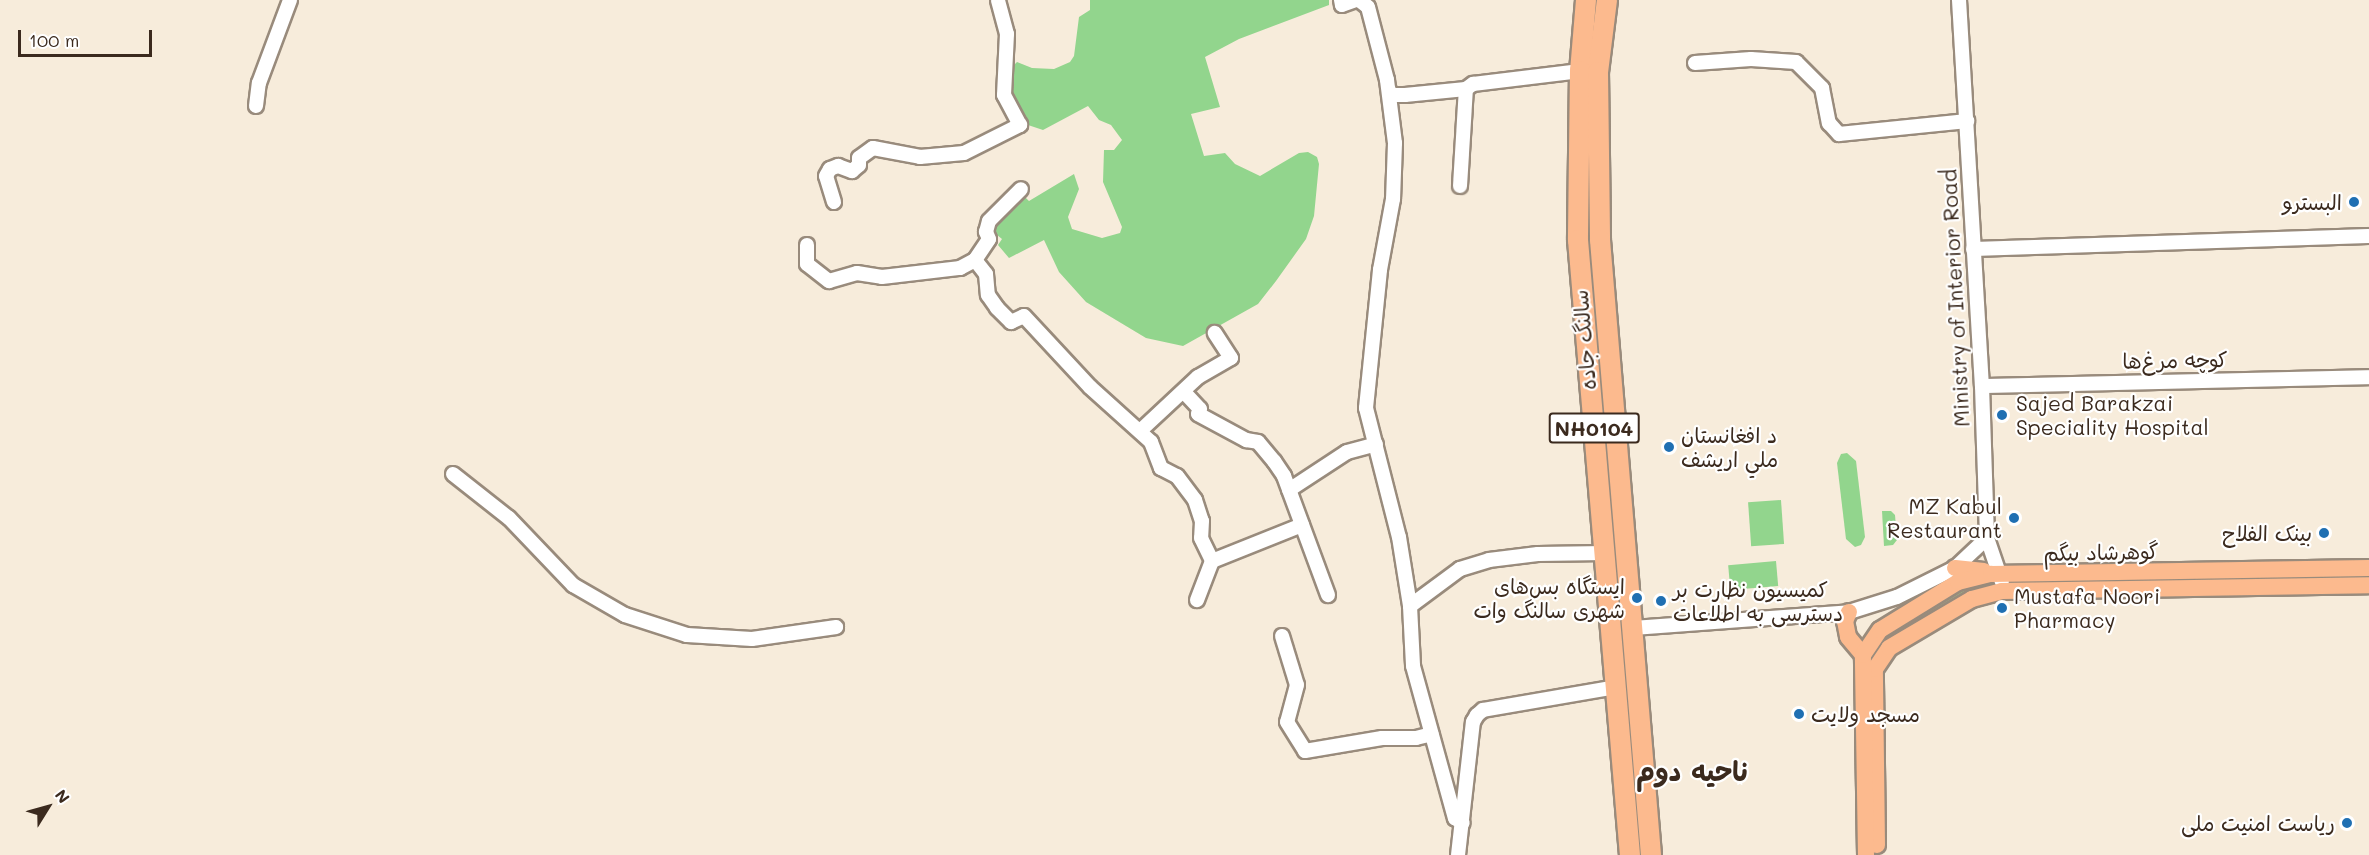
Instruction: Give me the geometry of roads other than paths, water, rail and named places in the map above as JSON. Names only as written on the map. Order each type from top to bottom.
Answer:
[{"type":"highway","name":"سالنگ جاده","points":[[1586,0],[1580,71],[1578,240],[1630,855]]},
{"type":"highway","name":"سالنگ جاده","points":[[1607,0],[1598,72],[1600,240],[1651,855]]},
{"type":"highway","points":[[1591,391],[1612,389]]},
{"type":"main road","points":[[1955,568],[1999,580]]},
{"type":"main road","name":"گوهرشاد بیگم","points":[[1863,655],[1880,630],[1958,582],[2369,568]]},
{"type":"main road","name":"گوهرشاد بیگم","points":[[1877,855],[1875,669],[1889,648],[1972,599],[1999,580],[2369,585]]},
{"type":"main road","points":[[1849,612],[1845,621],[1848,637],[1863,655],[1866,855]]},
{"type":"street","points":[[256,106],[259,84],[290,0]]},
{"type":"street","points":[[834,202],[826,176],[830,169],[838,166],[852,171],[859,165],[859,158],[873,148],[920,157],[964,153],[1020,125],[1004,95],[1007,34],[998,0]]},
{"type":"street","points":[[1341,0],[1342,5],[1357,0],[1368,7],[1390,95],[1466,89],[1473,84],[1580,71]]},
{"type":"street","name":"Ministry of Interior Road","points":[[1959,0],[1982,386],[1987,538],[1999,580]]},
{"type":"street","points":[[1695,63],[1773,59],[1796,62],[1822,88],[1828,123],[1839,134],[1966,121]]},
{"type":"street","points":[[1460,186],[1466,89]]},
{"type":"street","points":[[1389,90],[1395,143],[1393,199],[1380,270],[1366,408],[1399,537],[1410,606],[1413,666],[1455,818],[1462,823]]},
{"type":"street","points":[[807,245],[807,264],[829,281],[857,273],[882,277],[960,268],[975,260],[989,239],[986,232],[989,221],[1021,189]]},
{"type":"street","points":[[1973,249],[2369,236]]},
{"type":"street","points":[[975,260],[986,274],[988,295],[997,308],[1011,322],[1024,316],[1089,387],[1151,442],[1161,468],[1177,476],[1195,500],[1202,521],[1202,538],[1212,561],[1197,600]]},
{"type":"street","points":[[1140,431],[1198,377],[1231,358],[1215,333]]},
{"type":"street","name":"کوچه مرغ‌ها","points":[[1982,386],[2369,377]]},
{"type":"street","points":[[1184,392],[1200,409],[1198,414],[1246,440],[1258,442],[1284,476],[1328,595]]},
{"type":"street","points":[[1289,490],[1347,452],[1376,444]]},
{"type":"street","points":[[453,474],[509,518],[573,585],[625,615],[687,635],[741,639],[836,627]]},
{"type":"street","points":[[1212,561],[1302,525]]},
{"type":"street","points":[[1633,628],[1849,612],[1898,597],[1955,568],[1987,538]]},
{"type":"street","points":[[1410,606],[1460,569],[1489,560],[1538,554],[1605,553]]},
{"type":"street","points":[[1282,636],[1297,686],[1287,722],[1305,751],[1382,738],[1416,738],[1432,734]]},
{"type":"street","points":[[1458,855],[1473,722],[1477,715],[1483,710],[1616,687]]},
{"type":"place","name":"البسترو","points":[[2354,202]]},
{"type":"place","name":"Sajed Barakzai Speciality Hospital","points":[[2002,415]]},
{"type":"place","name":"د افغانستان ملي اریشف","points":[[1669,447]]},
{"type":"place","name":"MZ Kabul Restaurant","points":[[2014,518]]},
{"type":"place","name":"بینک الفلاح","points":[[2324,533]]},
{"type":"place","name":"ایستگاه بس‌های شهری سالنگ وات","points":[[1637,598]]},
{"type":"place","name":"کمیسیون نظارت بر دسترسی به اطلاعات","points":[[1661,601]]},
{"type":"place","name":"Mustafa Noori Pharmacy","points":[[2002,608]]},
{"type":"place","name":"مسجد ولایت","points":[[1799,714]]},
{"type":"place","name":"ریاست امنیت ملی","points":[[2347,823]]},
{"type":"district","name":"ناحیه دوم","points":[[1692,771]]}]
